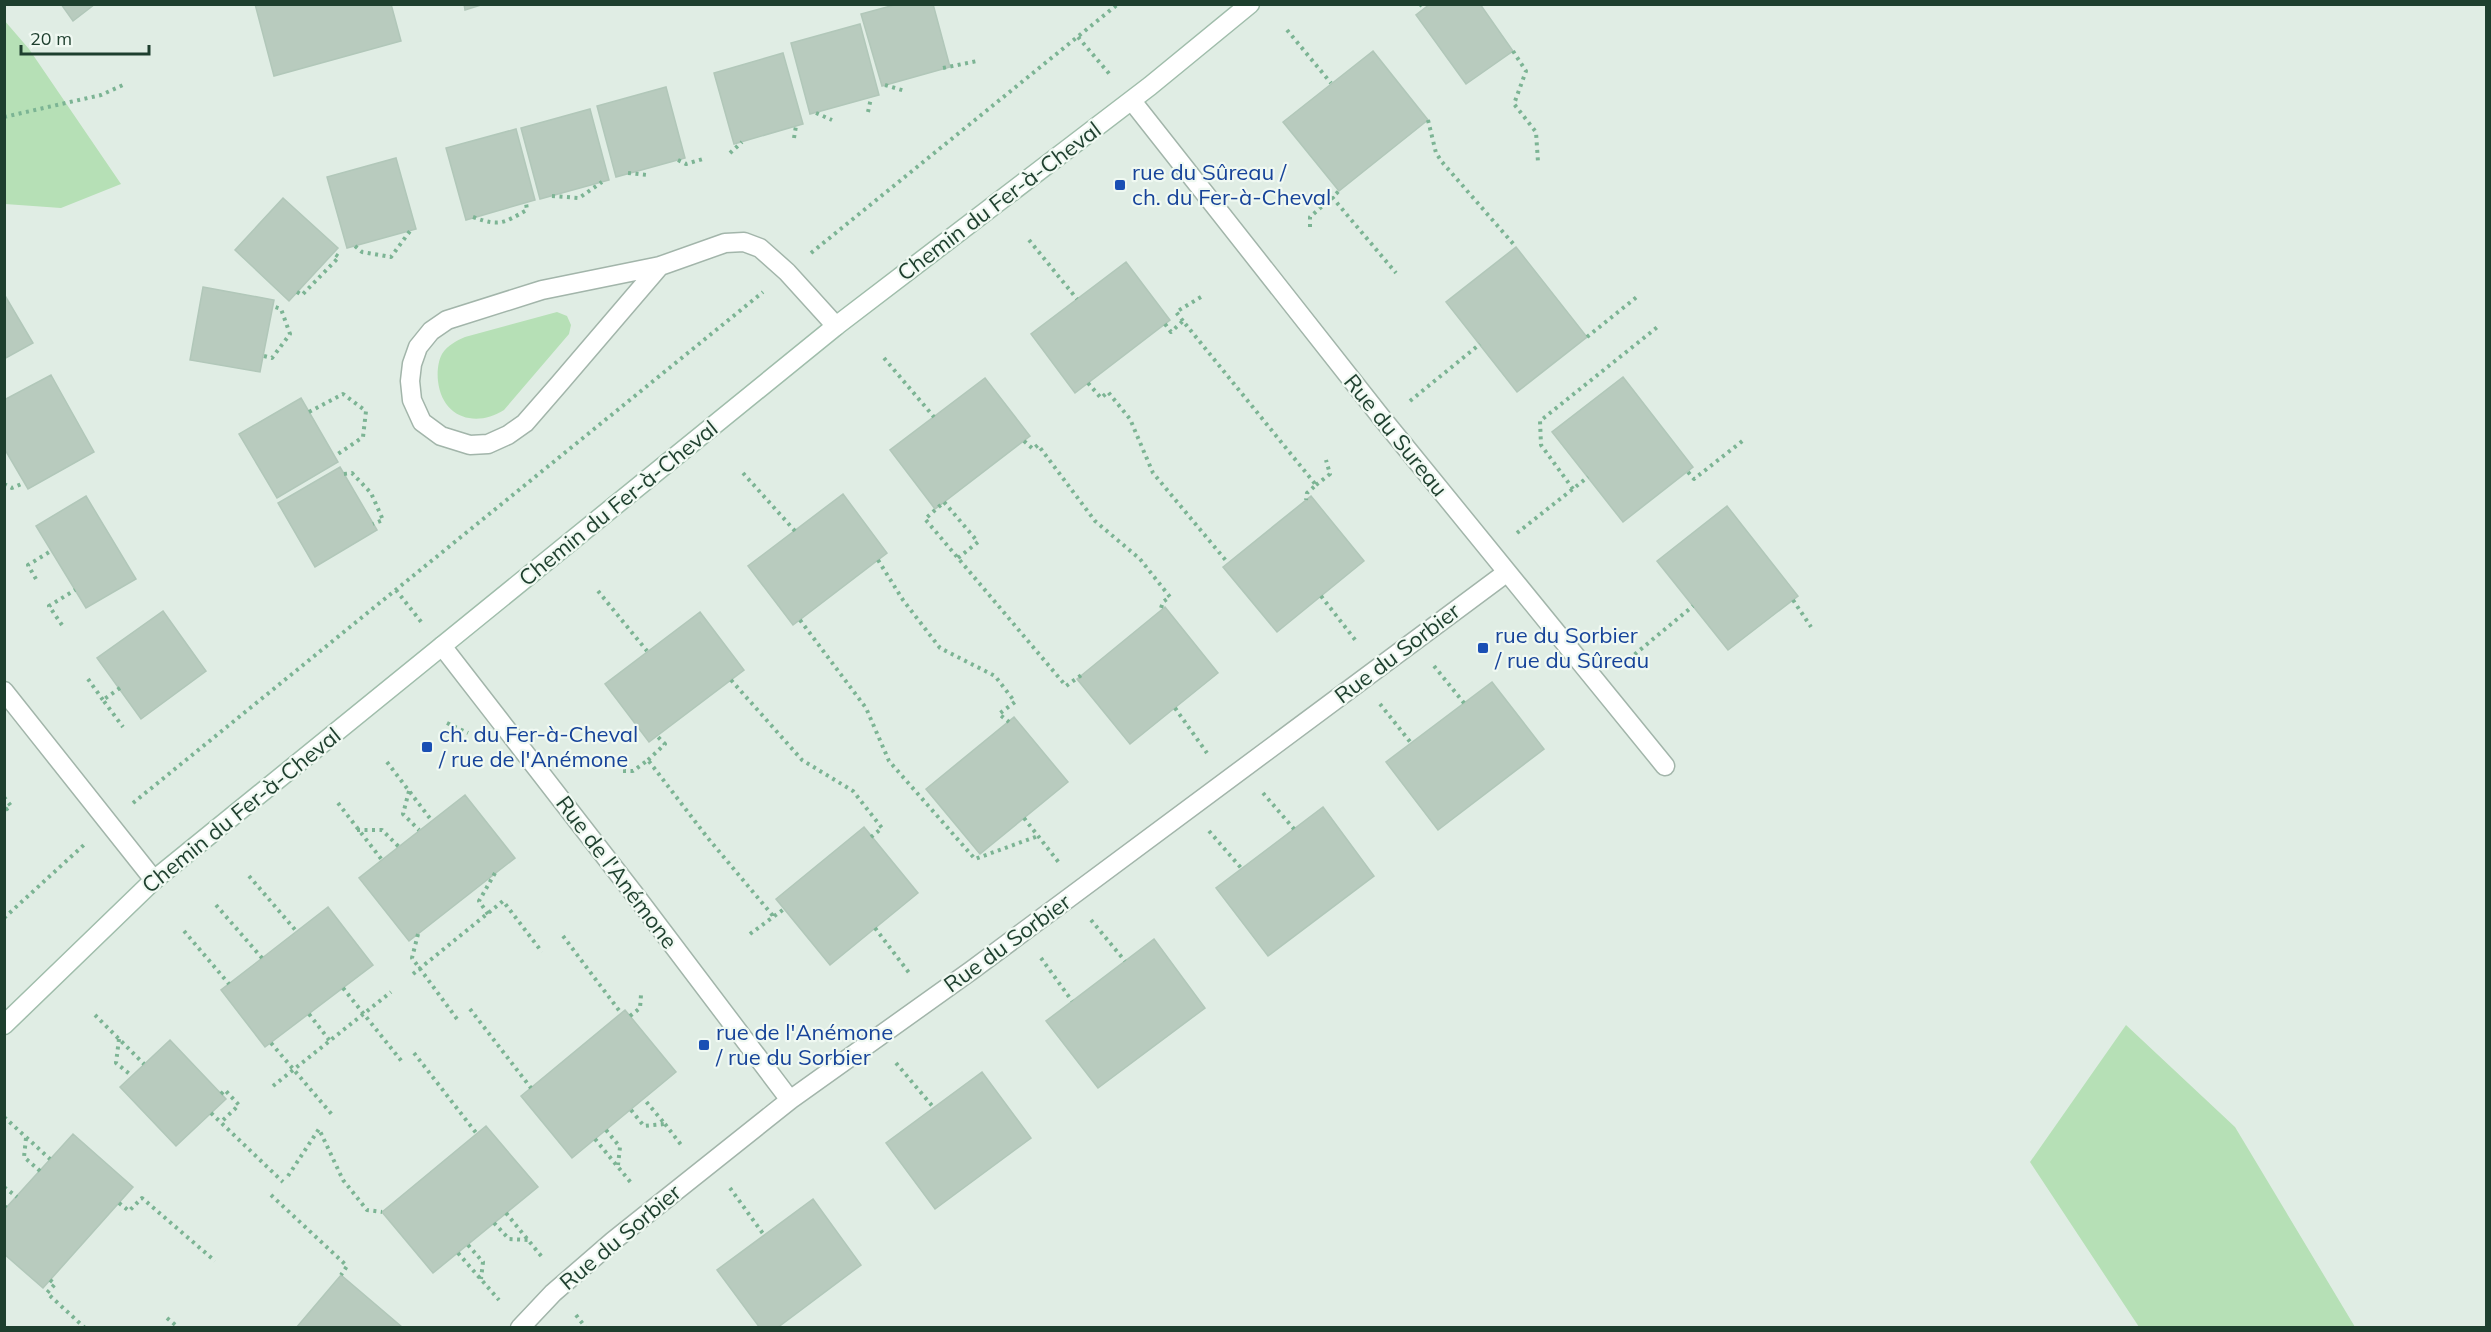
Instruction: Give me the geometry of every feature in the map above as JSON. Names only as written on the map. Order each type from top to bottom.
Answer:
[{"type":"street","name":"Chemin du Fer-à-Cheval","points":[[4,1025],[154,880],[836,326],[1132,100],[1250,4]]},
{"type":"street","name":"Rue du Sureau","points":[[1132,100],[1506,573],[1665,766]]},
{"type":"street","points":[[660,266],[525,423],[508,435],[488,444],[470,445],[441,436],[422,422],[412,400],[410,381],[412,364],[418,347],[431,331],[447,320],[542,290],[660,266],[725,243],[754,244],[788,273],[836,326]]},
{"type":"street","name":"Rue du Sorbier","points":[[520,1328],[553,1293],[586,1264],[790,1100],[972,970],[1506,573]]},
{"type":"street","name":"Rue de l'Anémone","points":[[442,646],[790,1100]]},
{"type":"street","points":[[4,691],[154,880]]},
{"type":"path","points":[[814,251],[1118,4]]},
{"type":"path","points":[[1420,4],[1424,9]]},
{"type":"path","points":[[1287,30],[1332,83]]},
{"type":"path","points":[[1078,37],[1093,56]]},
{"type":"path","points":[[1513,51],[1526,71],[1514,104],[1536,132],[1538,162]]},
{"type":"path","points":[[943,68],[977,61]]},
{"type":"path","points":[[4,117],[101,95],[123,85]]},
{"type":"path","points":[[885,85],[905,91]]},
{"type":"path","points":[[868,112],[871,98]]},
{"type":"path","points":[[816,113],[832,120]]},
{"type":"path","points":[[1428,120],[1436,153],[1442,162],[1516,247]]},
{"type":"path","points":[[794,138],[796,126]]},
{"type":"path","points":[[730,153],[742,142]]},
{"type":"path","points":[[678,160],[686,164],[703,159]]},
{"type":"path","points":[[628,173],[646,175]]},
{"type":"path","points":[[552,196],[579,198],[602,183]]},
{"type":"path","points":[[1310,227],[1310,217],[1339,191]]},
{"type":"path","points":[[1332,197],[1396,273]]},
{"type":"path","points":[[473,217],[494,225],[527,210],[526,203]]},
{"type":"path","points":[[355,246],[362,252],[391,257],[410,231]]},
{"type":"path","points":[[1029,240],[1077,298]]},
{"type":"path","points":[[297,292],[302,295],[339,257],[333,253]]},
{"type":"path","points":[[134,802],[765,290]]},
{"type":"path","points":[[1587,337],[1638,296]]},
{"type":"path","points":[[1201,297],[1176,312],[1316,485]]},
{"type":"path","points":[[264,356],[272,358],[290,334],[281,309],[273,306]]},
{"type":"path","points":[[1166,324],[1171,332],[1183,321]]},
{"type":"path","points":[[1574,489],[1541,445],[1540,421],[1660,326]]},
{"type":"path","points":[[1410,401],[1480,344]]},
{"type":"path","points":[[884,358],[934,417]]},
{"type":"path","points":[[1088,383],[1101,398],[1108,392],[1130,419],[1154,473],[1228,563]]},
{"type":"path","points":[[309,412],[343,394],[366,411],[363,438],[335,456]]},
{"type":"path","points":[[1688,472],[1694,479],[1745,439]]},
{"type":"path","points":[[1024,441],[1032,449],[1038,446],[1095,521],[1140,559],[1170,597],[1162,602],[1160,611]]},
{"type":"path","points":[[1306,500],[1307,493],[1330,474],[1326,460]]},
{"type":"path","points":[[344,474],[352,473],[371,494],[383,520],[374,524]]},
{"type":"path","points":[[743,473],[795,531]]},
{"type":"path","points":[[1517,534],[1588,477]]},
{"type":"path","points":[[4,484],[12,488],[24,483]]},
{"type":"path","points":[[958,558],[978,542],[944,502],[925,519],[1066,686],[1083,674]]},
{"type":"path","points":[[36,579],[28,565],[51,551]]},
{"type":"path","points":[[878,560],[903,600],[940,648],[995,676],[1015,702],[999,714],[1009,722]]},
{"type":"path","points":[[62,625],[49,606],[75,590]]},
{"type":"path","points":[[396,590],[411,609]]},
{"type":"path","points":[[598,591],[647,651]]},
{"type":"path","points":[[1321,596],[1356,641]]},
{"type":"path","points":[[1793,600],[1811,627]]},
{"type":"path","points":[[1623,664],[1693,606]]},
{"type":"path","points":[[800,620],[866,708],[889,762],[975,859],[1038,836]]},
{"type":"path","points":[[1431,663],[1464,703]]},
{"type":"path","points":[[87,679],[123,727]]},
{"type":"path","points":[[731,680],[802,760],[853,791],[882,828],[871,837]]},
{"type":"path","points":[[103,700],[120,688]]},
{"type":"path","points":[[1378,702],[1411,743]]},
{"type":"path","points":[[1175,708],[1207,753]]},
{"type":"path","points":[[447,723],[461,729],[472,738]]},
{"type":"path","points":[[623,771],[633,771],[665,744],[657,736]]},
{"type":"path","points":[[648,760],[707,837],[774,917]]},
{"type":"path","points":[[387,762],[432,821]]},
{"type":"path","points":[[409,791],[403,814],[419,830]]},
{"type":"path","points":[[1262,791],[1294,829]]},
{"type":"path","points":[[4,797],[11,806],[4,811]]},
{"type":"path","points":[[338,803],[382,860]]},
{"type":"path","points":[[1024,818],[1059,864]]},
{"type":"path","points":[[357,830],[382,830],[399,847]]},
{"type":"path","points":[[1208,831],[1242,869]]},
{"type":"path","points":[[4,918],[82,846]]},
{"type":"path","points":[[488,914],[479,902],[495,873]]},
{"type":"path","points":[[249,876],[297,932]]},
{"type":"path","points":[[413,974],[421,970],[503,901],[542,952]]},
{"type":"path","points":[[216,905],[262,958]]},
{"type":"path","points":[[750,934],[784,909]]},
{"type":"path","points":[[1090,919],[1125,961]]},
{"type":"path","points":[[874,928],[910,974]]},
{"type":"path","points":[[184,931],[229,984]]},
{"type":"path","points":[[418,934],[412,958],[457,1019]]},
{"type":"path","points":[[563,936],[621,1013]]},
{"type":"path","points":[[1040,956],[1072,1001]]},
{"type":"path","points":[[343,988],[403,1063]]},
{"type":"path","points":[[273,1086],[391,992]]},
{"type":"path","points":[[630,1016],[640,1008],[641,995]]},
{"type":"path","points":[[470,1009],[531,1088]]},
{"type":"path","points":[[309,1014],[330,1041]]},
{"type":"path","points":[[95,1015],[144,1064]]},
{"type":"path","points":[[119,1039],[116,1063],[132,1076]]},
{"type":"path","points":[[271,1043],[334,1117]]},
{"type":"path","points":[[414,1053],[477,1134]]},
{"type":"path","points":[[896,1064],[934,1108]]},
{"type":"path","points":[[221,1094],[225,1090],[238,1105],[221,1122]]},
{"type":"path","points":[[644,1099],[682,1146]]},
{"type":"path","points":[[631,1110],[644,1126],[665,1124]]},
{"type":"path","points":[[211,1113],[283,1182]]},
{"type":"path","points":[[4,1117],[50,1159]]},
{"type":"path","points":[[288,1176],[319,1129],[344,1180],[367,1210],[382,1212]]},
{"type":"path","points":[[606,1130],[620,1147],[618,1166]]},
{"type":"path","points":[[26,1138],[24,1157],[40,1171]]},
{"type":"path","points":[[595,1139],[633,1184]]},
{"type":"path","points":[[4,1187],[17,1197]]},
{"type":"path","points":[[730,1188],[764,1235]]},
{"type":"path","points":[[272,1195],[347,1266],[341,1275]]},
{"type":"path","points":[[119,1203],[129,1211],[142,1198],[215,1261]]},
{"type":"path","points":[[506,1213],[542,1257]]},
{"type":"path","points":[[494,1223],[509,1239],[528,1240]]},
{"type":"path","points":[[468,1245],[483,1262],[481,1280]]},
{"type":"path","points":[[458,1253],[499,1300]]},
{"type":"path","points":[[50,1280],[56,1284],[47,1293],[85,1328]]},
{"type":"path","points":[[575,1314],[586,1328]]},
{"type":"path","points":[[167,1318],[179,1328]]},
{"type":"green space","points":[[4,20],[29,49],[121,184],[61,208],[5,204]]},
{"type":"green space","points":[[557,312],[567,316],[571,325],[569,334],[504,410],[482,418],[472,418],[462,416],[446,404],[441,394],[438,371],[441,357],[450,346],[465,337]]},
{"type":"green space","points":[[2126,1025],[2235,1127],[2355,1327],[2139,1327],[2030,1162]]},
{"type":"building","points":[[61,4],[95,4],[73,21]]},
{"type":"building","points":[[255,4],[391,4],[401,41],[274,76]]},
{"type":"building","points":[[464,4],[484,4],[465,10]]},
{"type":"building","points":[[898,4],[933,4],[950,67],[882,86],[861,14]]},
{"type":"building","points":[[1430,4],[1480,4],[1513,51],[1466,84],[1416,15]]},
{"type":"building","points":[[860,24],[879,95],[810,114],[791,43]]},
{"type":"building","points":[[1373,51],[1428,120],[1339,191],[1283,122]]},
{"type":"building","points":[[783,53],[803,124],[734,144],[714,73]]},
{"type":"building","points":[[666,87],[685,158],[616,177],[597,106]]},
{"type":"building","points":[[590,109],[609,180],[540,199],[521,128]]},
{"type":"building","points":[[516,129],[535,200],[466,220],[446,148]]},
{"type":"building","points":[[396,158],[416,229],[347,248],[327,177]]},
{"type":"building","points":[[283,198],[338,248],[289,301],[235,250]]},
{"type":"building","points":[[1516,247],[1587,337],[1517,392],[1446,302]]},
{"type":"building","points":[[1126,262],[1170,320],[1075,393],[1031,334]]},
{"type":"building","points":[[203,287],[274,300],[260,372],[190,360]]},
{"type":"building","points":[[4,294],[33,343],[4,359]]},
{"type":"building","points":[[51,375],[94,452],[28,489],[4,448],[4,400]]},
{"type":"building","points":[[1623,377],[1693,467],[1623,522],[1552,432]]},
{"type":"building","points":[[985,378],[1030,436],[935,509],[890,450]]},
{"type":"building","points":[[301,398],[338,462],[277,498],[239,434]]},
{"type":"building","points":[[340,467],[377,530],[315,567],[278,503]]},
{"type":"building","points":[[843,494],[887,553],[793,625],[748,566]]},
{"type":"building","points":[[86,496],[136,579],[86,608],[36,526]]},
{"type":"building","points":[[1311,496],[1364,561],[1277,632],[1223,567]]},
{"type":"building","points":[[1727,506],[1798,596],[1728,650],[1657,561]]},
{"type":"building","points":[[1165,607],[1218,673],[1130,744],[1077,679]]},
{"type":"building","points":[[163,611],[206,671],[141,719],[97,658]]},
{"type":"building","points":[[700,612],[744,670],[649,742],[605,684]]},
{"type":"building","points":[[1492,682],[1544,749],[1438,830],[1386,762]]},
{"type":"building","points":[[1014,717],[1068,782],[980,854],[926,789]]},
{"type":"building","points":[[465,795],[515,858],[409,941],[359,878]]},
{"type":"building","points":[[1323,807],[1374,876],[1268,956],[1216,888]]},
{"type":"building","points":[[864,827],[918,893],[830,965],[776,899]]},
{"type":"building","points":[[328,907],[373,965],[265,1047],[221,990]]},
{"type":"building","points":[[1154,939],[1205,1008],[1098,1088],[1046,1021]]},
{"type":"building","points":[[625,1010],[676,1072],[572,1158],[521,1096]]},
{"type":"building","points":[[170,1040],[226,1099],[176,1146],[120,1087]]},
{"type":"building","points":[[982,1072],[1031,1138],[935,1209],[886,1143]]},
{"type":"building","points":[[486,1126],[538,1187],[433,1273],[382,1212]]},
{"type":"building","points":[[73,1134],[133,1187],[43,1288],[4,1254],[4,1210]]},
{"type":"building","points":[[813,1199],[861,1265],[777,1328],[760,1328],[717,1270]]},
{"type":"building","points":[[341,1275],[402,1327],[296,1328]]},
{"type":"place","name":"rue du Sûreau / ch. du Fer-à-Cheval","points":[[1120,185]]},
{"type":"place","name":"rue du Sorbier / rue du Sûreau","points":[[1483,648]]},
{"type":"place","name":"ch. du Fer-à-Cheval / rue de l'Anémone","points":[[427,747]]},
{"type":"place","name":"rue de l'Anémone / rue du Sorbier","points":[[704,1045]]}]
